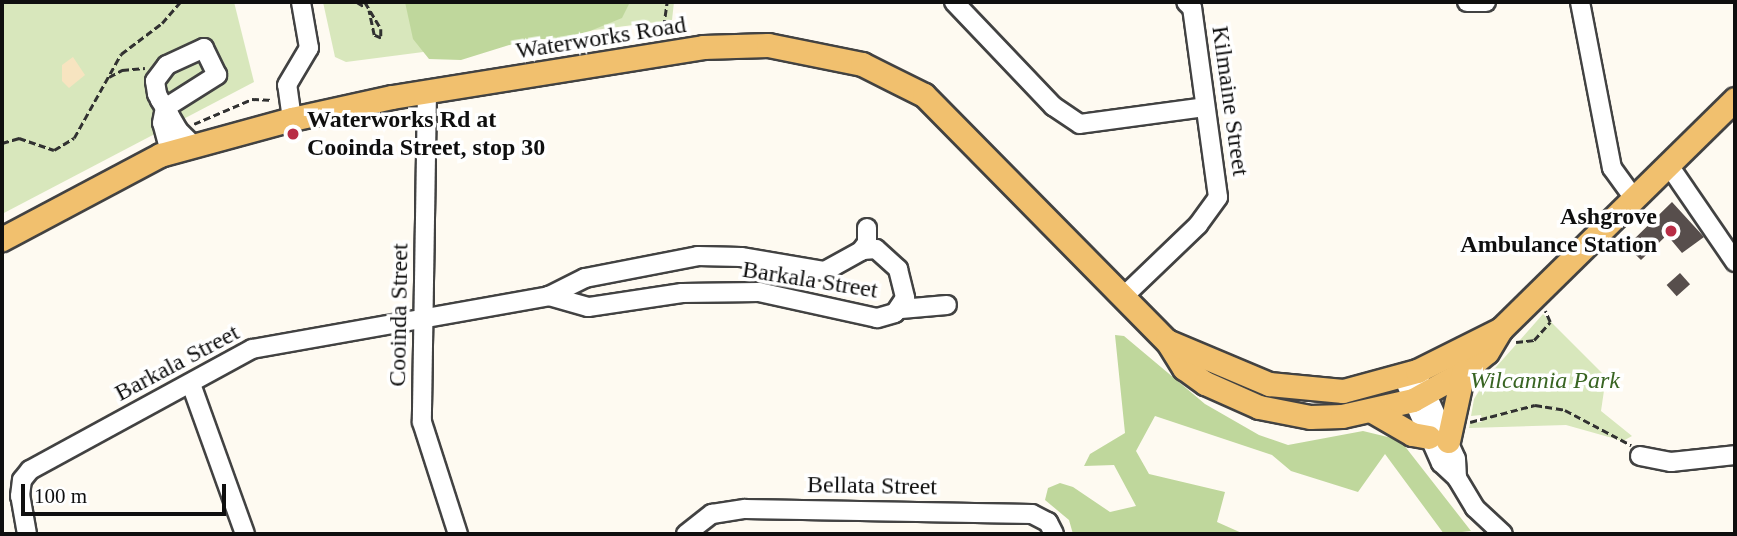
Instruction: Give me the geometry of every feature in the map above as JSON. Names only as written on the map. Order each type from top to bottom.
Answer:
[{"type":"main road","name":"Waterworks Road","points":[[2,239],[170,152],[292,120],[426,91],[735,44],[768,45],[862,64],[909,85],[939,107],[1167,341],[1184,368],[1245,403],[1310,417],[1374,412],[1420,397],[1463,372],[1508,336],[1634,198],[1735,99]]},
{"type":"main road","name":"Waterworks Road","points":[[1167,341],[1239,374],[1286,388],[1343,391],[1410,374],[1508,336]]},
{"type":"main road","points":[[1374,412],[1412,433],[1439,439],[1463,372]]},
{"type":"street","points":[[292,120],[287,85],[309,48],[301,2]]},
{"type":"street","points":[[954,2],[1053,106],[1080,124],[1205,107]]},
{"type":"street","points":[[1467,2],[1486,2]]},
{"type":"street","points":[[1580,2],[1612,167],[1634,198]]},
{"type":"street","name":"Kilmaine Street","points":[[1123,297],[1214,206],[1219,186],[1205,107],[1192,4]]},
{"type":"street","name":"Cooinda Street","points":[[426,91],[423,437],[458,534]]},
{"type":"street","points":[[170,152],[162,123],[165,108],[194,145]]},
{"type":"street","points":[[1668,164],[1735,262]]},
{"type":"street","points":[[861,251],[867,243],[867,228]]},
{"type":"street","name":"Barkala Street","points":[[27,534],[20,496],[22,480],[30,470],[252,349],[549,296],[585,278],[686,258],[741,257],[825,271],[861,251],[876,249],[894,262],[905,292],[901,309],[872,318],[750,291],[682,293],[588,307],[549,296]]},
{"type":"street","points":[[901,309],[947,304]]},
{"type":"street","points":[[1410,374],[1439,439],[1456,459],[1457,478],[1475,508],[1503,534]]},
{"type":"street","points":[[191,384],[245,534]]},
{"type":"street","points":[[1640,456],[1671,462],[1735,455]]},
{"type":"street","name":"Bellata Street","points":[[686,534],[712,514],[745,509],[1032,514],[1048,522],[1054,534]]},
{"type":"path","points":[[2,143],[19,138],[45,150],[63,148],[83,130],[121,54],[162,23],[180,2]]},
{"type":"path","points":[[357,2],[369,10],[381,29],[381,38],[374,35],[369,10]]},
{"type":"path","points":[[365,2],[366,7]]},
{"type":"path","points":[[662,37],[667,2]]},
{"type":"path","points":[[108,77],[122,70],[149,69]]},
{"type":"path","points":[[1508,336],[1534,340],[1550,322],[1545,311]]},
{"type":"path","points":[[1466,424],[1535,405],[1565,410],[1605,428],[1640,456]]},
{"type":"green space","points":[[2,2],[234,2],[254,82],[2,214]]},
{"type":"green space","points":[[323,2],[674,2],[672,20],[346,62],[335,57]]},
{"type":"green space","points":[[405,2],[630,2],[622,18],[590,31],[559,39],[529,39],[461,60],[429,59],[413,39]]},
{"type":"green space","name":"Wilcannia Park","points":[[1543,314],[1606,377],[1601,411],[1632,436],[1623,441],[1566,425],[1469,428],[1470,423],[1482,422],[1481,415],[1471,416],[1474,399],[1489,375]]},
{"type":"green space","points":[[1115,335],[1124,336],[1205,404],[1259,435],[1288,445],[1363,431],[1400,440],[1471,531],[1444,534],[1385,454],[1358,492],[1291,471],[1272,455],[1155,416],[1136,451],[1149,474],[1225,492],[1217,522],[1244,534],[1073,534],[1069,520],[1045,500],[1048,488],[1060,483],[1073,487],[1110,512],[1136,506],[1114,465],[1084,466],[1090,454],[1125,433]]},
{"type":"sand","points":[[73,57],[85,75],[69,88],[62,81],[62,65]]},
{"type":"building","name":"Ashgrove Ambulance Station","points":[[1672,202],[1704,237],[1682,253],[1667,235],[1641,260],[1627,246]]},
{"type":"building","points":[[1680,273],[1690,284],[1677,296],[1667,285]]},
{"type":"place","name":"Waterworks Rd at Cooinda Street, stop 30","points":[[293,134]]},
{"type":"place","name":"Ashgrove Ambulance Station","points":[[1671,231]]}]
